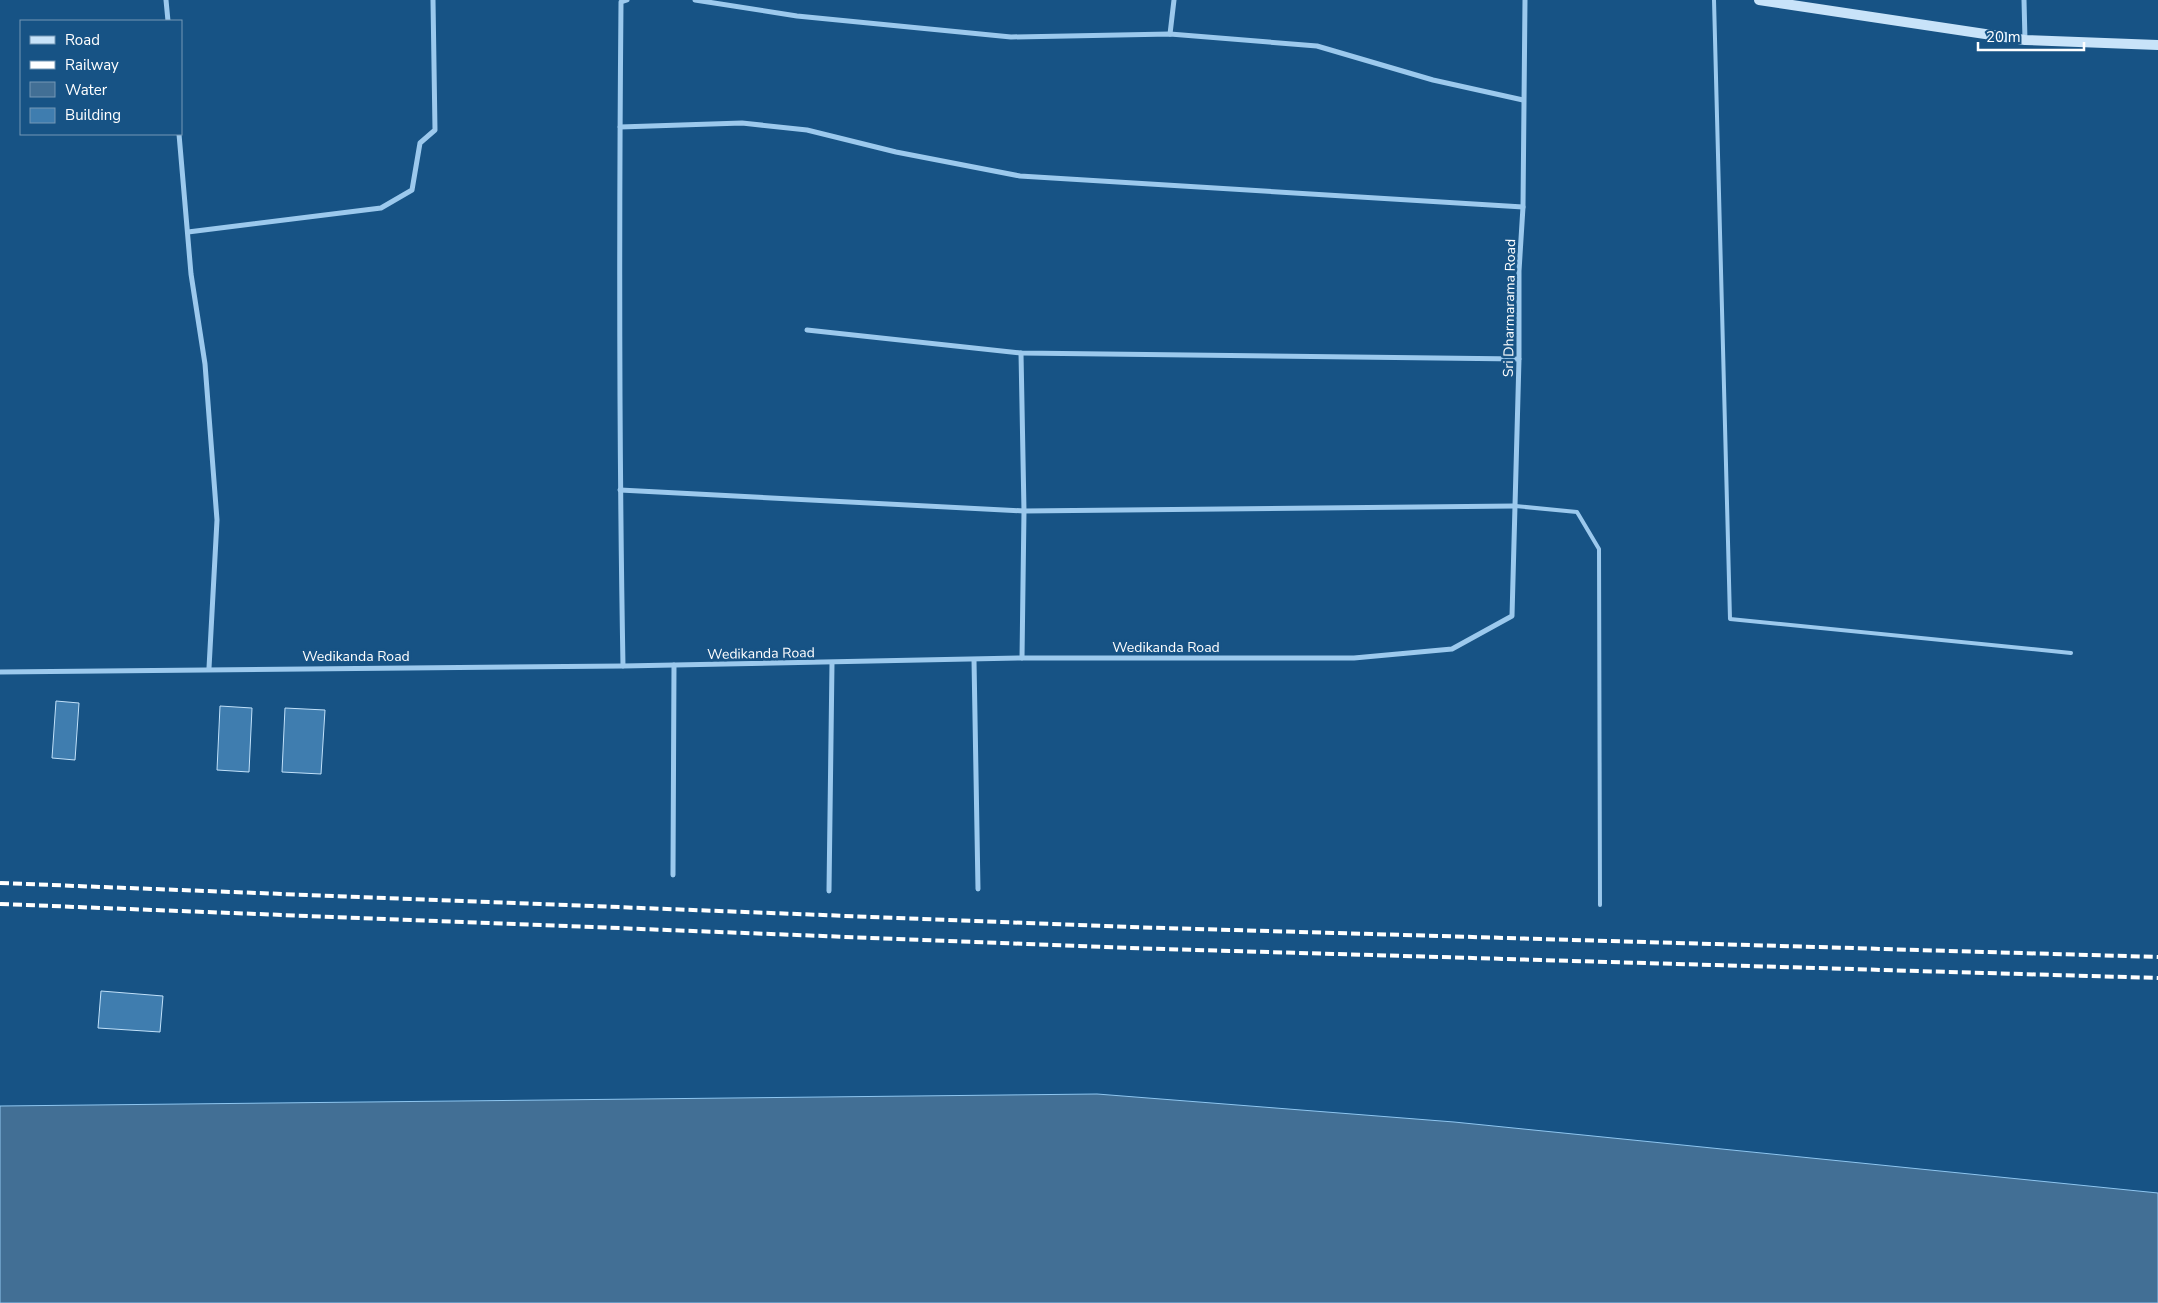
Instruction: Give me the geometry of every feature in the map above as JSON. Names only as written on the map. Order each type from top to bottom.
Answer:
[{"type":"street","points":[[166,0],[168,20]]},
{"type":"street","points":[[188,232],[380,208],[412,190],[420,143],[435,130],[433,0]]},
{"type":"street","points":[[624,666],[620,490],[620,127],[621,2],[626,0]]},
{"type":"street","points":[[695,0],[797,16],[1011,37],[1170,34],[1317,46],[1433,80],[1523,100]]},
{"type":"street","points":[[1170,34],[1174,0]]},
{"type":"street","name":"Sri Dharmarama Road","points":[[1512,616],[1519,360],[1519,271],[1523,207],[1525,0]]},
{"type":"street","points":[[1759,0],[2025,40],[2158,44]]},
{"type":"street","points":[[2024,0],[2025,40]]},
{"type":"street","points":[[620,127],[742,123],[807,130],[896,152],[1020,176],[1523,207]]},
{"type":"street","points":[[179,135],[191,274],[204,364],[217,520],[209,668]]},
{"type":"street","points":[[807,330],[1021,353],[1519,360]]},
{"type":"street","points":[[1021,353],[1024,511],[1022,658]]},
{"type":"street","points":[[620,490],[1024,511],[1514,506]]},
{"type":"street","name":"Wedikanda Road","points":[[0,672],[209,668],[624,666],[1022,658],[1354,658],[1452,650],[1512,616]]},
{"type":"street","points":[[974,660],[978,889]]},
{"type":"street","points":[[829,891],[832,663]]},
{"type":"street","points":[[673,875],[674,665]]},
{"type":"lane","points":[[1714,0],[1730,619],[2071,653]]},
{"type":"lane","points":[[1514,506],[1577,512],[1599,549],[1600,905]]},
{"type":"water","points":[[1097,1094],[1454,1122],[2158,1193],[2158,1303],[0,1303],[0,1106]]},
{"type":"building","points":[[56,701],[79,703],[75,760],[52,758]]},
{"type":"building","points":[[220,706],[252,708],[249,772],[217,770]]},
{"type":"building","points":[[285,708],[325,710],[321,774],[282,772]]},
{"type":"building","points":[[101,991],[163,996],[160,1032],[98,1028]]},
{"type":"railway","points":[[0,883],[1130,927],[2158,957]]},
{"type":"railway","points":[[0,904],[1130,948],[2158,978]]}]
